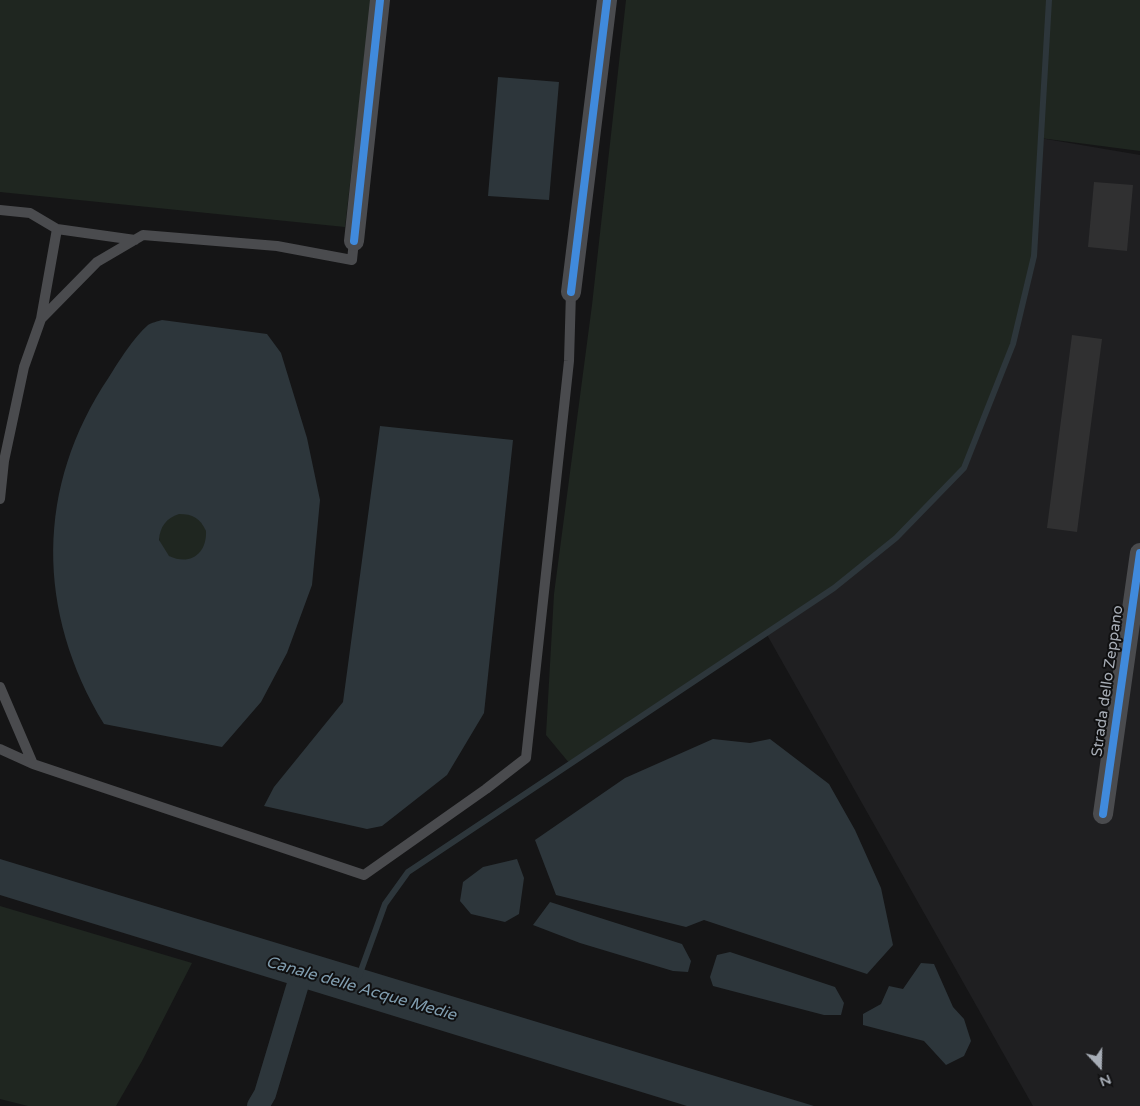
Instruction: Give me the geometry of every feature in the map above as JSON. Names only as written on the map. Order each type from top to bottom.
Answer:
[{"type":"street","points":[[354,241],[380,0]]},
{"type":"street","points":[[571,292],[606,0]]},
{"type":"street","name":"Strada dello Zeppano","points":[[1103,814],[1140,553]]},
{"type":"lane","points":[[0,210],[30,212],[57,229],[134,240]]},
{"type":"lane","points":[[0,499],[4,461],[24,367],[41,319],[57,229]]},
{"type":"lane","points":[[41,319],[97,262],[143,235],[277,246],[352,260],[354,241]]},
{"type":"lane","points":[[0,749],[33,764],[364,875],[486,789],[526,758],[569,362],[571,292]]},
{"type":"lane","points":[[0,687],[33,764]]},
{"type":"shaded area","points":[[0,0],[371,0],[345,227],[0,192]]},
{"type":"shaded area","points":[[626,0],[1140,0],[1140,151],[1040,138],[1034,256],[1013,344],[964,468],[896,538],[834,588],[570,764],[546,735],[554,594],[592,305]]},
{"type":"shaded area","points":[[1040,138],[1140,155],[1140,1106],[1033,1106],[766,633],[834,588],[896,538],[964,468],[1013,344],[1034,256]]},
{"type":"shaded area","points":[[183,513],[192,515],[200,520],[205,528],[207,537],[205,546],[200,554],[192,559],[183,561],[174,559],[166,554],[161,546],[159,537],[161,528],[166,520],[174,515]]},
{"type":"shaded area","points":[[0,906],[192,963],[142,1061],[116,1106],[28,1106],[0,1099]]},
{"type":"water","points":[[498,77],[559,82],[549,200],[488,196]]},
{"type":"water","points":[[162,320],[267,334],[281,353],[307,438],[320,500],[312,585],[287,653],[261,702],[222,747],[104,724],[82,681],[66,638],[56,594],[53,550],[57,506],[67,462],[85,419],[117,364],[149,324]],"holes":[[[184,514],[199,520],[206,531],[206,539],[200,552],[196,556],[184,560],[169,556],[159,540],[162,527],[167,521],[174,516]]]},
{"type":"water","points":[[380,426],[513,440],[484,713],[447,775],[382,826],[367,829],[264,806],[274,787],[343,702]]},
{"type":"water","points":[[713,739],[750,743],[770,739],[829,784],[855,830],[881,888],[893,945],[867,974],[704,920],[686,927],[556,895],[535,840],[625,778]]},
{"type":"water","name":"Canale delle Acque Medie","points":[[0,859],[814,1106],[687,1106],[0,895]]},
{"type":"water","points":[[517,859],[524,878],[519,914],[505,922],[471,914],[460,901],[463,882],[483,867]]},
{"type":"water","points":[[550,902],[682,944],[691,961],[688,972],[673,971],[580,943],[533,925]]},
{"type":"water","points":[[730,952],[835,987],[844,1003],[841,1015],[824,1015],[713,986],[710,977],[717,955]]},
{"type":"water","points":[[921,963],[934,964],[953,1007],[964,1019],[971,1041],[964,1056],[946,1065],[924,1041],[863,1025],[863,1014],[881,1004],[889,986],[903,989]]},
{"type":"building","points":[[1094,182],[1133,185],[1127,251],[1088,247]]},
{"type":"building","points":[[1072,335],[1102,339],[1077,532],[1047,528]]},
{"type":"waterway","name":"Canale delle Acque Medie","points":[[359,976],[385,904],[408,872],[834,588],[896,538],[964,468],[1013,344],[1034,256],[1049,0]]},
{"type":"waterway","name":"Canale delle Acque Medie","points":[[258,1106],[265,1094],[301,974]]},
{"type":"cycle path","points":[[354,241],[380,0]]},
{"type":"cycle path","points":[[571,292],[607,0]]},
{"type":"cycle path","points":[[1103,814],[1140,553]]}]
